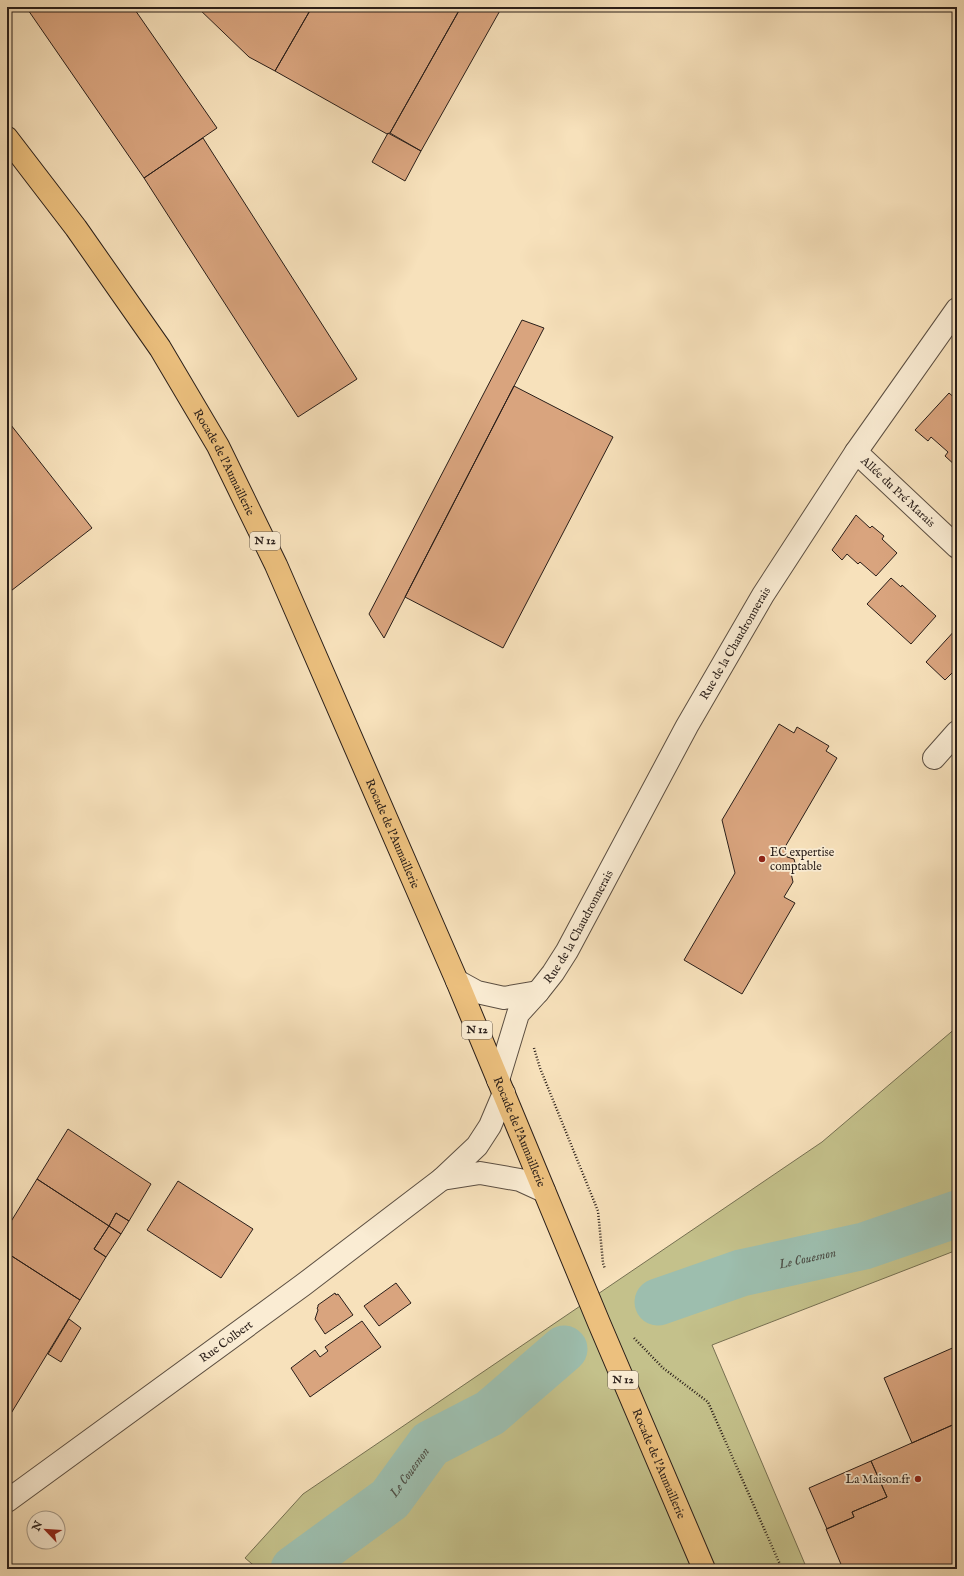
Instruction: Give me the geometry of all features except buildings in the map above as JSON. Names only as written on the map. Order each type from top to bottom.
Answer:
[{"type":"main road","name":"Rocade de l'Aumaillerie","points":[[7,138],[76,228],[160,348],[218,446],[276,565],[457,981],[704,1569]]},
{"type":"street","name":"Rue de la Chaudronnerais","points":[[501,1086],[518,1014],[553,973],[567,950],[687,726],[763,595],[856,452],[957,309]]},
{"type":"street","name":"Allée du Pré Marais","points":[[856,452],[957,547]]},
{"type":"street","points":[[934,758],[957,732]]},
{"type":"street","name":"Rue de la Chaudronnerais","points":[[457,981],[477,992],[504,998],[538,992]]},
{"type":"street","name":"Rue Colbert","points":[[7,1501],[303,1285],[442,1179],[477,1146],[490,1126],[501,1086]]},
{"type":"street","name":"Rue Colbert","points":[[442,1179],[480,1173],[520,1180],[544,1191]]},
{"type":"path","points":[[532,1042],[540,1068],[598,1211],[603,1263],[606,1270]]},
{"type":"path","points":[[634,1337],[663,1368],[708,1402],[782,1569]]},
{"type":"shaded area","points":[[957,1027],[957,1250],[712,1345],[807,1569],[258,1569],[245,1558],[303,1494],[822,1142]]},
{"type":"waterway","name":"Le Couesnon","points":[[658,1302],[741,1273],[864,1246],[957,1214]]},
{"type":"waterway","name":"Le Couesnon","points":[[294,1569],[390,1499],[430,1444],[490,1413],[564,1349]]},
{"type":"place","name":"EC expertise comptable","points":[[762,859]]},
{"type":"place","name":"La Maison.fr","points":[[918,1479]]}]
